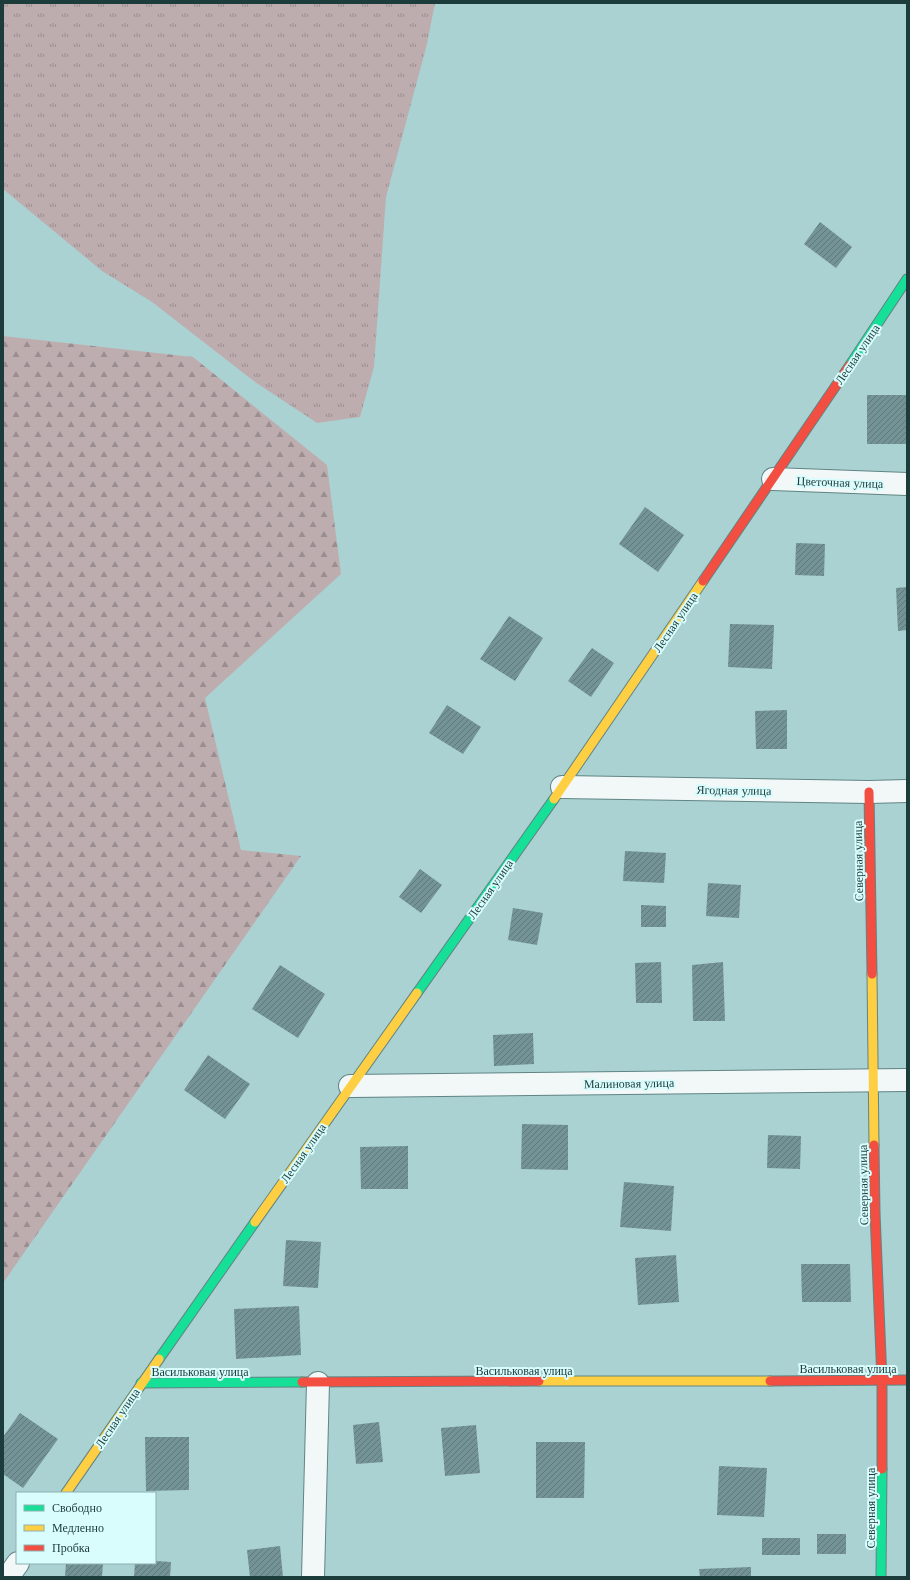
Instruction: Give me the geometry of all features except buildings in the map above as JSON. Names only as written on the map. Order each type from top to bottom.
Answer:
[{"type":"street","name":"Лесная улица","points":[[67,1492],[141,1383],[562,787],[773,479],[907,279]]},
{"type":"street","name":"Цветочная улица","points":[[773,479],[907,484]]},
{"type":"street","name":"Ягодная улица","points":[[562,787],[869,792],[907,791]]},
{"type":"street","name":"Северная улица","points":[[869,792],[876,1213],[882,1380],[881,1577]]},
{"type":"street","name":"Малиновая улица","points":[[350,1086],[907,1080]]},
{"type":"street","name":"Васильковая улица","points":[[141,1383],[907,1380]]},
{"type":"street","points":[[313,1577],[318,1383]]},
{"type":"street","points":[[8,1577],[17,1564]]},
{"type":"green space","points":[[3,3],[435,3],[427,44],[386,197],[374,367],[360,417],[317,423],[255,382],[152,302],[102,271],[3,189]]},
{"type":"green space","points":[[3,336],[193,357],[327,465],[341,574],[205,698],[241,850],[301,856],[3,1283]]},
{"type":"traffic: fast","points":[[850,365],[907,279]]},
{"type":"traffic: fast","points":[[417,993],[554,799]]},
{"type":"traffic: fast","points":[[159,1359],[255,1222]]},
{"type":"traffic: fast","points":[[141,1383],[302,1382]]},
{"type":"traffic: fast","points":[[881,1577],[882,1469]]},
{"type":"traffic: slow","points":[[554,799],[703,581]]},
{"type":"traffic: slow","points":[[872,974],[874,1145]]},
{"type":"traffic: slow","points":[[255,1222],[417,993]]},
{"type":"traffic: slow","points":[[67,1492],[159,1359]]},
{"type":"traffic: slow","points":[[539,1381],[770,1381]]},
{"type":"traffic: jam","points":[[703,581],[850,365]]},
{"type":"traffic: jam","points":[[869,792],[872,974]]},
{"type":"traffic: jam","points":[[874,1145],[875,1213],[882,1380],[882,1469]]},
{"type":"traffic: jam","points":[[770,1381],[907,1380]]},
{"type":"traffic: jam","points":[[302,1382],[539,1381]]}]
